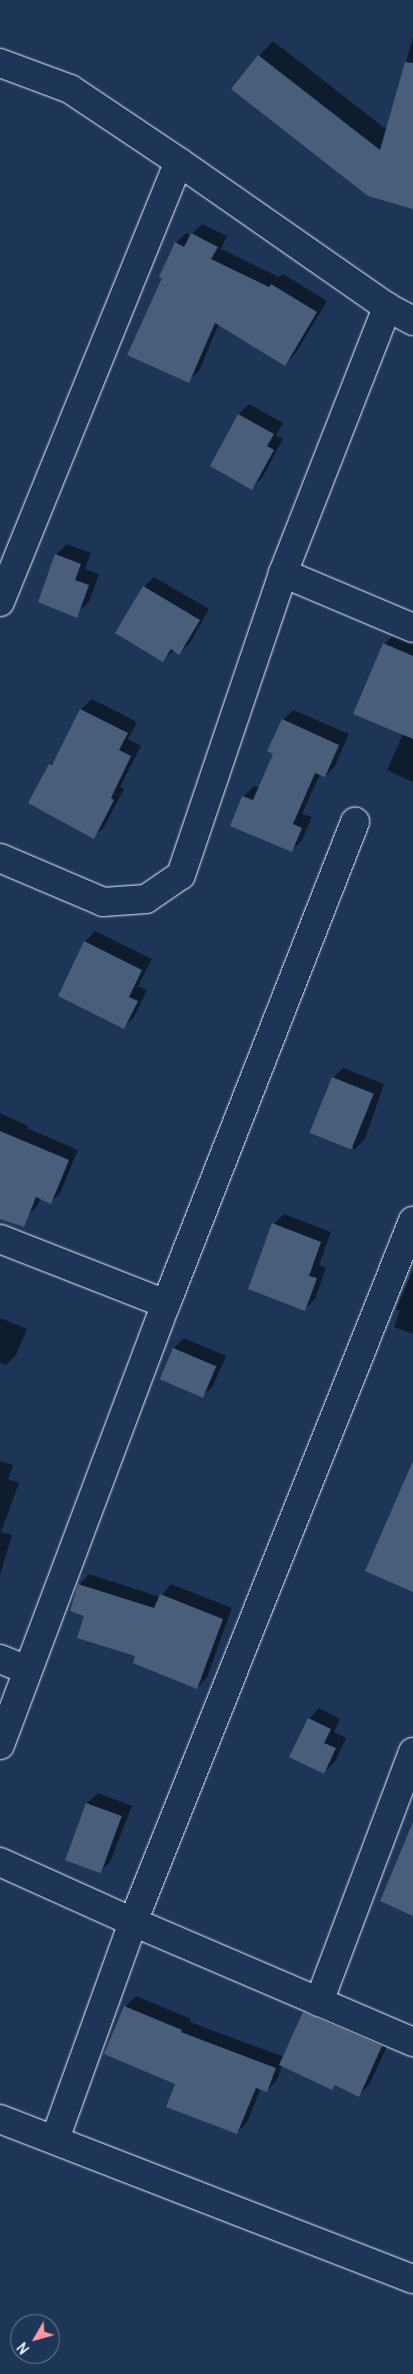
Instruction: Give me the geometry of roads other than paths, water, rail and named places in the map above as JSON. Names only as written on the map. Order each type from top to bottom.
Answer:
[{"type":"street","points":[[0,63],[70,89],[179,162],[387,307],[413,321]]},
{"type":"street","points":[[0,602],[179,162]]},
{"type":"street","points":[[0,858],[103,902],[146,899],[181,875],[283,573],[387,307]]},
{"type":"street","points":[[283,573],[413,628]]},
{"type":"street","points":[[0,1745],[166,1304],[355,822]]},
{"type":"street","points":[[55,2139],[133,1922],[413,1221]]},
{"type":"street","points":[[0,1239],[166,1304]]},
{"type":"street","points":[[0,1659],[28,1670]]},
{"type":"street","points":[[319,2002],[413,1752]]},
{"type":"street","points":[[0,1862],[133,1922],[413,2042]]},
{"type":"street","points":[[0,2119],[413,2278]]}]
